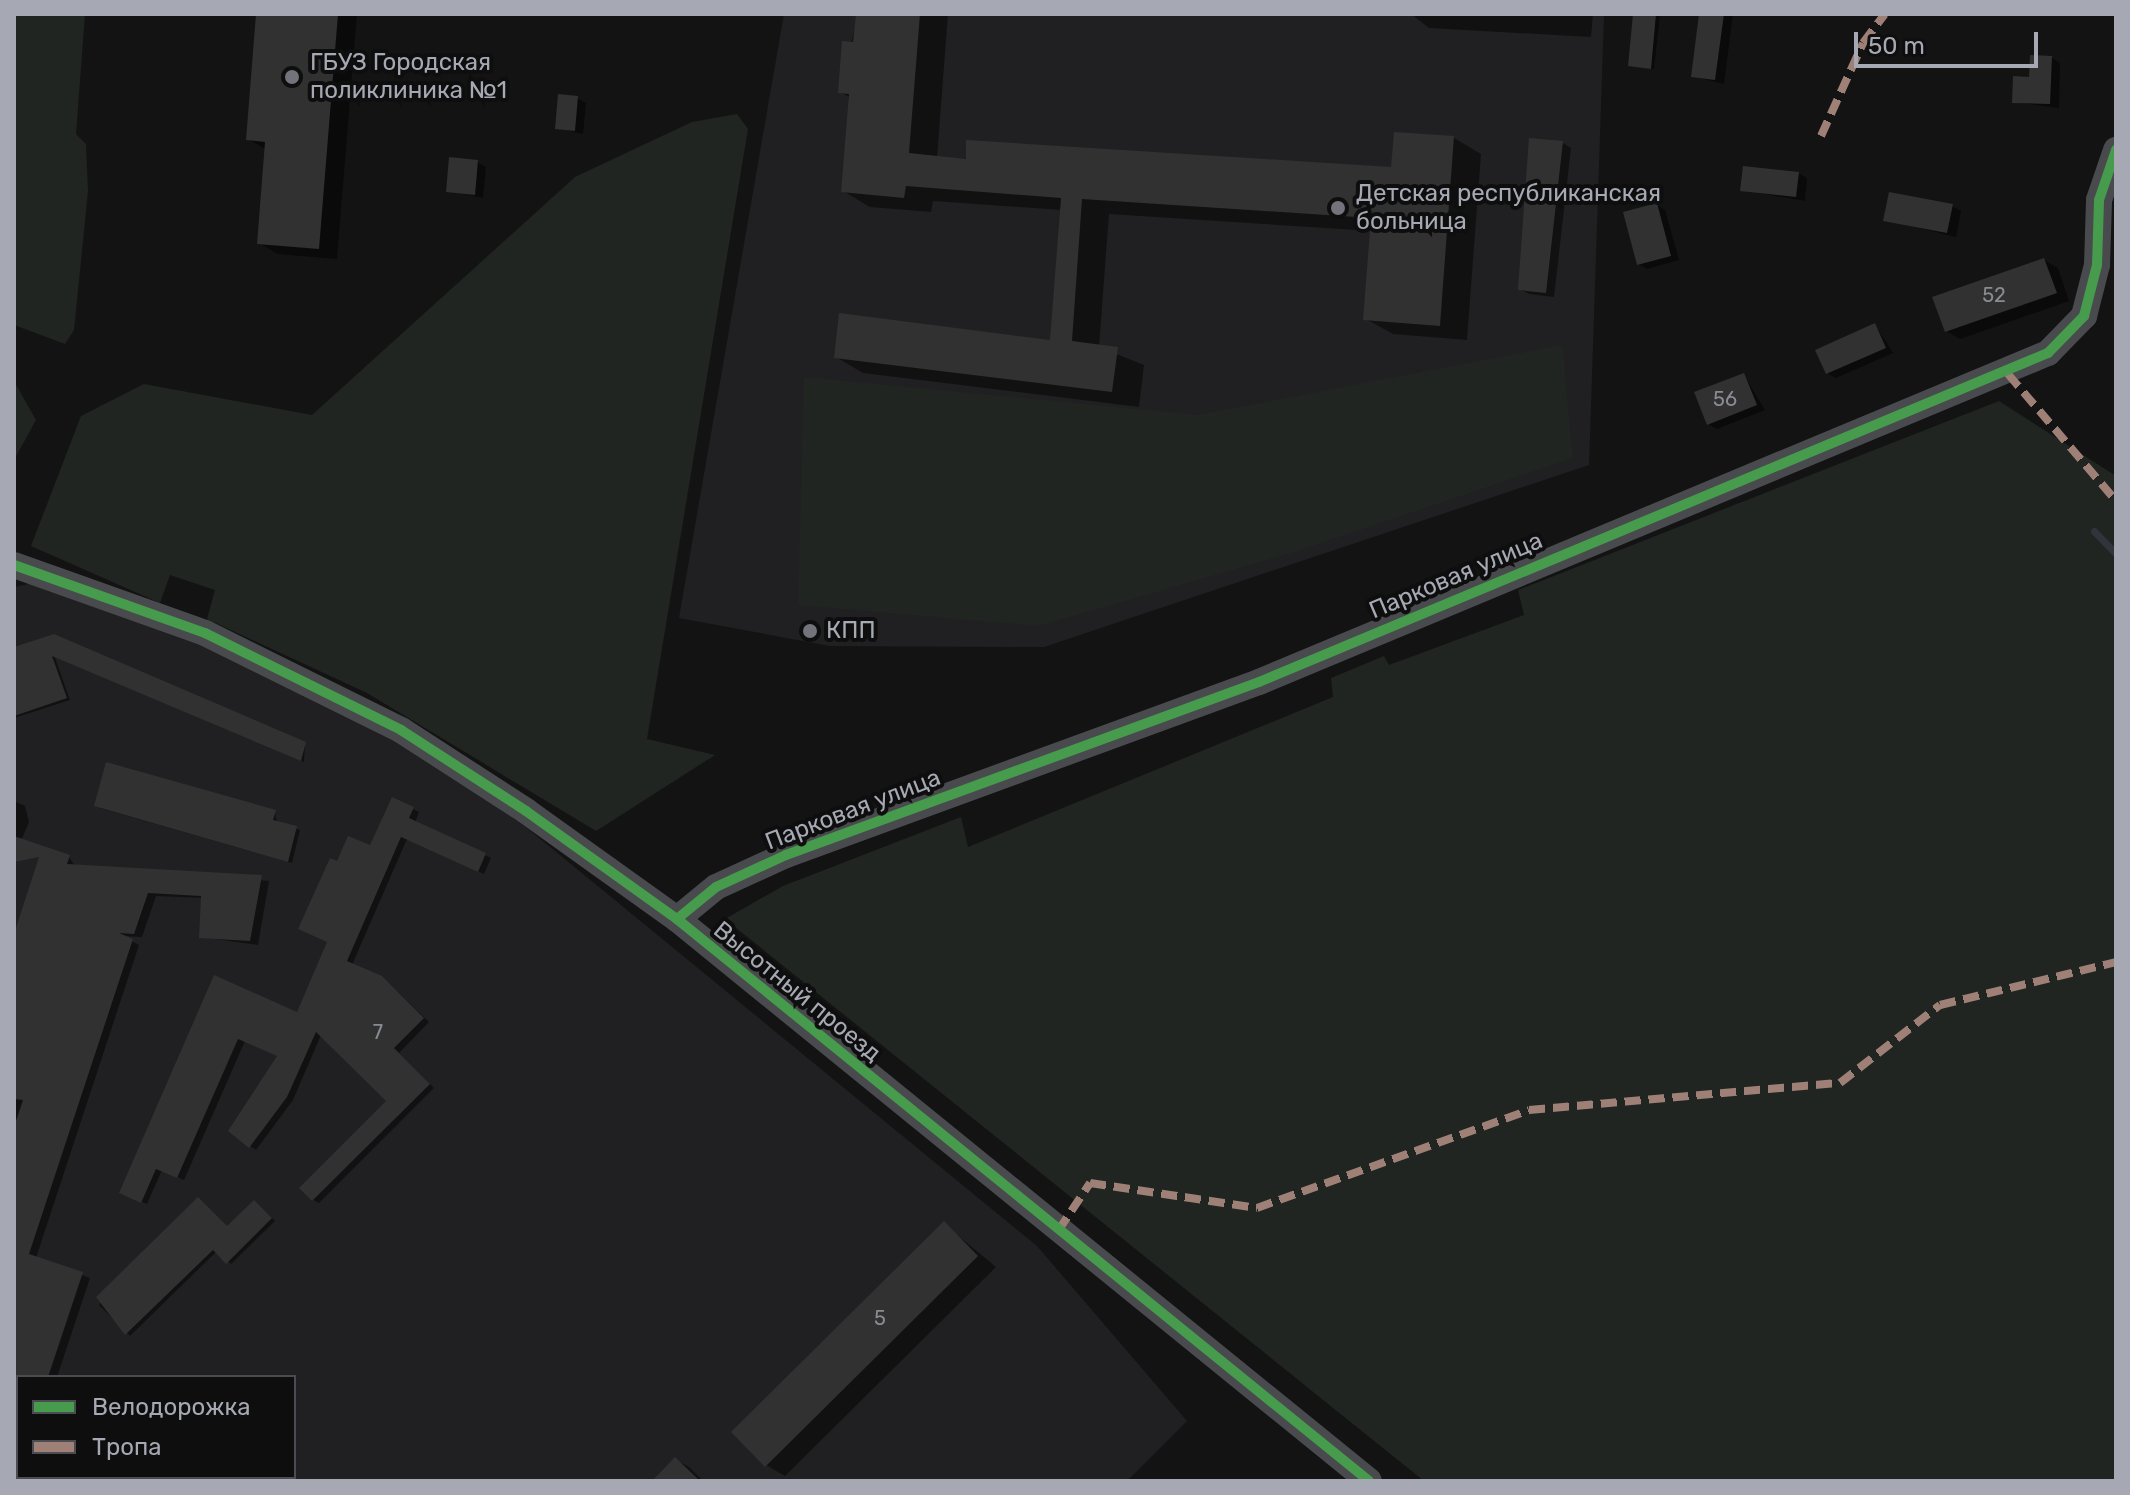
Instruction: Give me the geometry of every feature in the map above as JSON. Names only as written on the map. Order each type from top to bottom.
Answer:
[{"type":"street","name":"Парковая улица","points":[[677,919],[716,887],[786,855],[1259,682],[2048,353],[2084,316],[2097,265],[2099,200],[2116,150]]},
{"type":"street","name":"Высотный проезд","points":[[14,565],[205,633],[401,730],[677,919],[1369,1481]]},
{"type":"shaded area","points":[[14,14],[85,14],[76,134],[86,144],[88,191],[74,330],[65,344],[14,325]]},
{"type":"shaded area","points":[[784,14],[1604,14],[1589,465],[1044,647],[830,646],[679,618]]},
{"type":"shaded area","points":[[737,114],[748,129],[647,739],[715,755],[596,831],[367,693],[207,619],[215,590],[170,575],[160,603],[31,546],[81,416],[144,384],[312,415],[575,177],[692,122]]},
{"type":"shaded area","points":[[1562,345],[1573,458],[1291,553],[1038,626],[798,605],[804,377],[1198,415]]},
{"type":"shaded area","points":[[14,381],[36,420],[14,460]]},
{"type":"shaded area","points":[[1999,401],[2116,476],[2116,1481],[1424,1481],[725,919],[783,886],[961,817],[968,847],[1333,697],[1331,678],[1384,656],[1389,665],[1524,615],[1518,590]]},
{"type":"shaded area","points":[[39,582],[191,639],[396,740],[522,824],[1037,1246],[1187,1421],[1127,1481],[14,1481],[14,587]]},
{"type":"building","name":"ГБУЗ Городская поликлиника №1","points":[[256,14],[338,14],[319,249],[257,244],[265,142],[246,140]]},
{"type":"building","name":"Детская республиканская больница","points":[[856,14],[920,14],[909,153],[966,159],[966,140],[1391,167],[1394,132],[1454,136],[1440,326],[1363,320],[1371,218],[1082,199],[1072,341],[1118,347],[1112,392],[834,358],[839,313],[1050,340],[1061,198],[906,186],[904,198],[841,192],[849,94],[838,93],[842,41],[853,42]]},
{"type":"building","points":[[1633,14],[1656,14],[1651,69],[1628,66]]},
{"type":"building","points":[[1699,14],[1724,14],[1715,80],[1691,77]]},
{"type":"building","points":[[2030,55],[2052,56],[2050,104],[2012,103],[2013,76],[2029,77]]},
{"type":"building","points":[[558,94],[578,96],[575,131],[555,129]]},
{"type":"building","points":[[1529,138],[1563,141],[1546,293],[1518,290]]},
{"type":"building","points":[[449,157],[478,160],[475,195],[446,192]]},
{"type":"building","points":[[1743,166],[1799,172],[1796,197],[1740,191]]},
{"type":"building","points":[[1889,192],[1953,204],[1947,233],[1883,221]]},
{"type":"building","points":[[1657,203],[1671,256],[1637,265],[1623,212]]},
{"type":"building","points":[[2044,258],[2057,293],[1945,332],[1932,297]]},
{"type":"building","points":[[1875,323],[1886,348],[1826,374],[1815,350]]},
{"type":"building","points":[[1744,373],[1757,405],[1707,425],[1694,392]]},
{"type":"building","points":[[54,634],[306,742],[301,761],[52,656],[67,698],[14,716],[14,647]]},
{"type":"building","points":[[106,762],[276,810],[273,820],[297,826],[288,862],[94,806]]},
{"type":"building","points":[[392,797],[414,807],[409,818],[486,853],[478,872],[401,837],[347,961],[382,976],[424,1018],[394,1048],[430,1084],[312,1201],[299,1188],[386,1101],[316,1032],[287,1097],[249,1148],[228,1131],[277,1056],[238,1039],[177,1178],[156,1169],[141,1203],[119,1193],[214,975],[297,1012],[327,942],[298,929],[330,858],[337,861],[348,836],[370,845]]},
{"type":"building","points":[[14,836],[70,855],[67,864],[262,875],[250,941],[199,938],[201,896],[148,893],[134,934],[119,933],[133,939],[29,1254],[83,1272],[49,1375],[16,1377],[14,1127],[23,1100],[14,1099],[14,934],[39,857],[14,862]]},
{"type":"building","points":[[198,1197],[227,1226],[254,1200],[272,1218],[226,1264],[213,1250],[125,1335],[96,1297]]},
{"type":"building","points":[[944,1221],[978,1256],[765,1467],[731,1432]]},
{"type":"building","points":[[675,1457],[700,1481],[652,1481]]},
{"type":"waterway","points":[[2094,531],[2116,554]]},
{"type":"marked path","points":[[1821,136],[1863,43],[1885,14]]},
{"type":"marked path","points":[[2008,374],[2116,501]]},
{"type":"marked path","points":[[1058,1231],[1090,1183],[1257,1208],[1529,1110],[1840,1083],[1940,1005],[2116,962]]},
{"type":"cycle path","points":[[677,919],[716,887],[786,855],[1259,682],[2048,353],[2084,316],[2097,265],[2099,200],[2116,150]]},
{"type":"cycle path","points":[[14,565],[205,633],[401,730],[526,811],[677,919],[1369,1481]]},
{"type":"place","name":"ГБУЗ Городская поликлиника №1","points":[[292,77]]},
{"type":"place","name":"Детская республиканская больница","points":[[1338,208]]},
{"type":"place","name":"КПП","points":[[810,631]]}]
